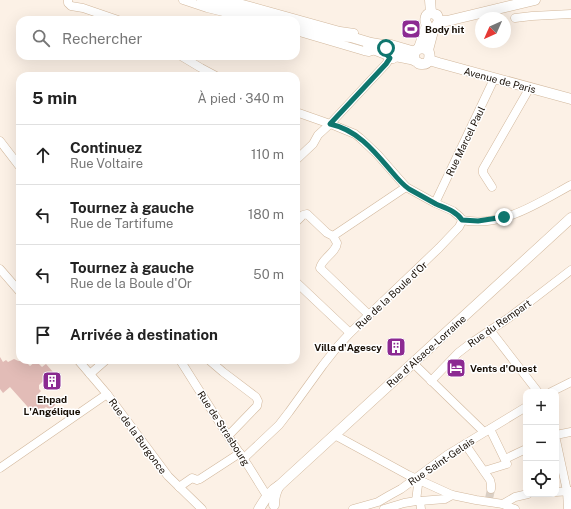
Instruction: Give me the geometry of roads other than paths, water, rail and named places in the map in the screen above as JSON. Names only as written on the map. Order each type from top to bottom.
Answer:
[{"type":"main road","name":"Avenue de Paris","points":[[202,0],[209,3],[221,1],[268,16]]},
{"type":"main road","points":[[421,54],[433,31],[437,15],[431,13],[430,0]]},
{"type":"main road","points":[[434,24],[535,0]]},
{"type":"main road","name":"Avenue de Paris","points":[[300,24],[324,32],[335,32],[391,51]]},
{"type":"main road","name":"Avenue de Paris","points":[[335,32],[349,42],[375,50],[421,54],[439,63],[571,100]]},
{"type":"main road","name":"Rue d'Alsace-Lorraine","points":[[258,509],[274,489],[571,218]]},
{"type":"main road","points":[[275,507],[274,500],[277,489],[280,485]]},
{"type":"main road","points":[[267,496],[275,507]]},
{"type":"street","points":[[68,0],[68,3],[71,6],[83,8],[106,16]]},
{"type":"street","points":[[183,0],[240,16]]},
{"type":"street","name":"Avenue de Paris","points":[[221,1],[274,16]]},
{"type":"street","points":[[515,18],[571,14]]},
{"type":"street","name":"Avenue de Paris","points":[[300,23],[335,32]]},
{"type":"street","name":"Avenue de Paris","points":[[300,32],[364,51],[369,52],[375,50]]},
{"type":"street","points":[[300,156],[386,64],[391,51]]},
{"type":"street","points":[[188,60],[208,72]]},
{"type":"street","name":"Rue Marcel Paul","points":[[435,203],[494,79]]},
{"type":"street","points":[[492,187],[483,173],[483,169],[529,89]]},
{"type":"street","points":[[300,113],[345,129],[360,138],[377,154],[406,187],[453,211],[460,216],[462,220],[478,221],[513,215],[571,185]]},
{"type":"street","points":[[0,141],[16,162]]},
{"type":"street","points":[[333,236],[406,187]]},
{"type":"street","points":[[300,218],[307,214],[327,233],[333,236],[337,243],[337,247],[320,268],[369,315]]},
{"type":"street","name":"Rue de la Boule d'Or","points":[[179,487],[192,478],[197,480],[200,479],[241,456],[279,425],[322,365],[338,346],[448,239],[459,227],[462,220]]},
{"type":"street","points":[[0,269],[16,287]]},
{"type":"street","name":"Rue du Rempart","points":[[431,380],[458,353],[510,317],[571,270]]},
{"type":"street","points":[[300,286],[350,333]]},
{"type":"street","points":[[490,330],[536,389]]},
{"type":"street","points":[[413,363],[487,430],[507,464],[484,471]]},
{"type":"street","name":"Rue de la Burgonce","points":[[81,364],[107,394],[162,470],[202,509]]},
{"type":"street","points":[[90,374],[101,364]]},
{"type":"street","name":"Rue de Strasbourg","points":[[183,364],[267,496]]},
{"type":"street","points":[[214,364],[256,397],[258,401],[257,406],[228,436]]},
{"type":"street","points":[[557,389],[571,382]]},
{"type":"street","points":[[0,468],[107,394]]},
{"type":"street","name":"Rue Saint-Gelais","points":[[353,509],[379,506],[447,455],[523,409]]},
{"type":"street","points":[[559,434],[571,432]]},
{"type":"street","points":[[334,435],[415,478],[452,495],[489,500],[515,509]]},
{"type":"street","points":[[465,444],[484,471],[491,484],[491,489]]},
{"type":"street","points":[[559,449],[567,473],[569,491],[568,509]]},
{"type":"street","points":[[505,459],[523,450]]},
{"type":"street","points":[[415,478],[418,485],[419,504]]},
{"type":"street","points":[[559,492],[569,491]]},
{"type":"street","points":[[384,509],[404,503],[419,504],[445,499],[452,495]]},
{"type":"street","points":[[503,504],[515,497],[523,495]]},
{"type":"tunnel","points":[[489,499],[491,489]]},
{"type":"place","name":"Body hit","points":[[411,29]]},
{"type":"place","name":"Villa d'Agescy","points":[[396,347]]},
{"type":"place","name":"Vents d'Ouest","points":[[456,368]]},
{"type":"place","name":"Ehpad L'Angélique","points":[[52,381]]}]
